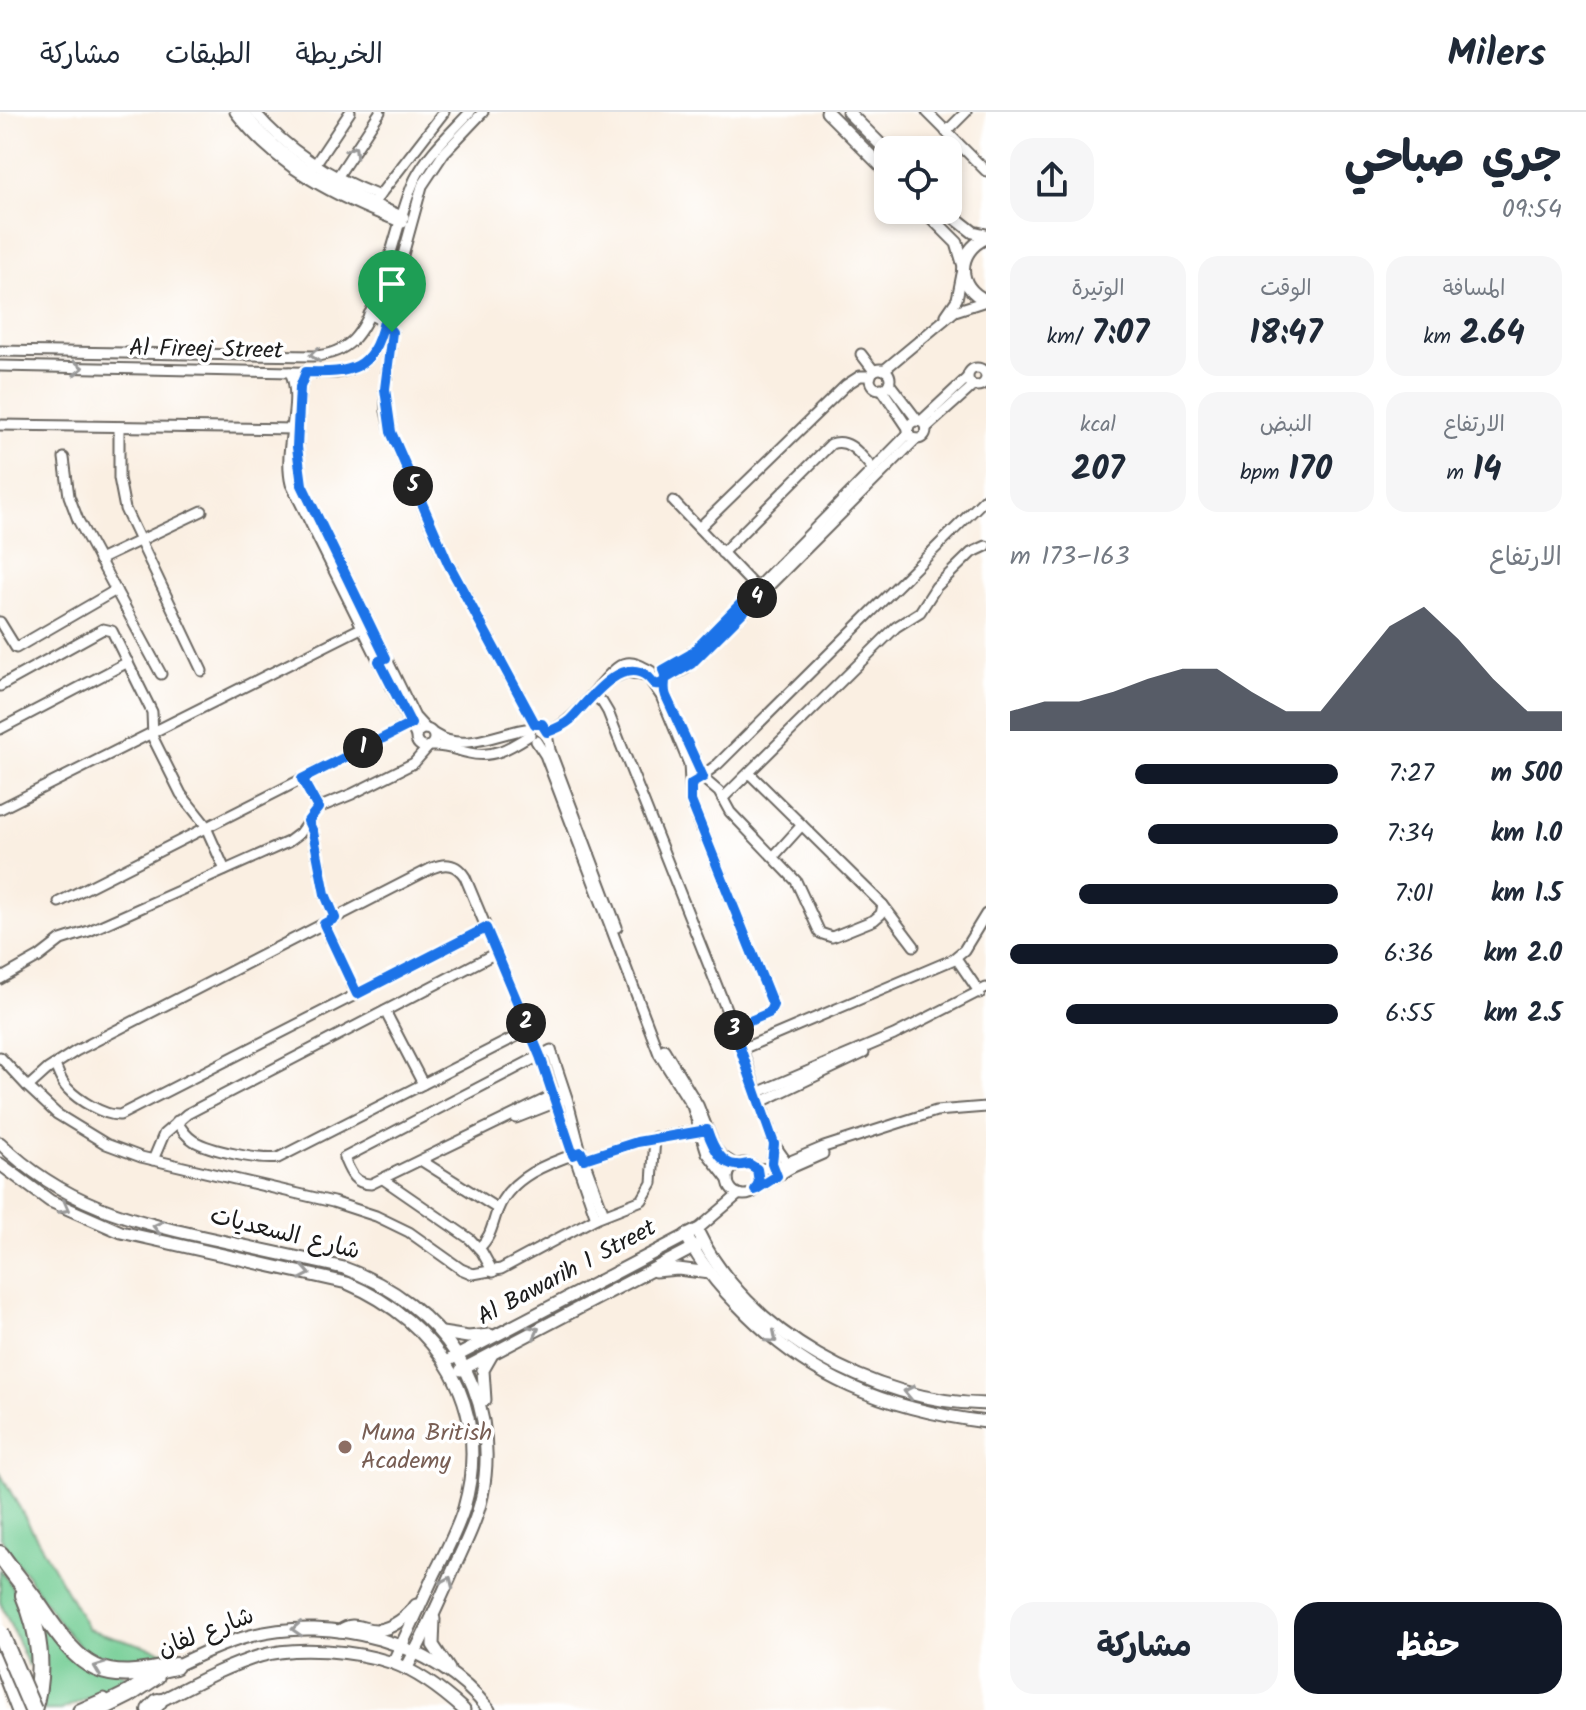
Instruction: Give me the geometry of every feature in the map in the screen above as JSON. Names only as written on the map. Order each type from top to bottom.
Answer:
[{"type":"highway","points":[[0,1554],[63,1643],[90,1665],[123,1675],[175,1666]]},
{"type":"highway","points":[[13,1573],[31,1613],[39,1641],[40,1670],[33,1710]]},
{"type":"highway","points":[[0,1633],[33,1710]]},
{"type":"highway","points":[[0,1658],[20,1710]]},
{"type":"highway","points":[[97,1710],[156,1676]]},
{"type":"street","points":[[310,172],[350,112]]},
{"type":"street","points":[[332,184],[380,112]]},
{"type":"street","points":[[373,203],[444,112]]},
{"type":"street","name":"Al Fireej Street","points":[[0,351],[324,355],[351,341],[369,314],[405,221],[421,169],[470,112]]},
{"type":"street","name":"Al Fireej Street","points":[[0,366],[337,373],[358,367],[374,353],[384,322],[405,221],[428,175],[483,112]]},
{"type":"street","points":[[827,112],[874,159]]},
{"type":"street","points":[[848,112],[874,138]]},
{"type":"street","points":[[927,112],[986,171]]},
{"type":"street","points":[[946,132],[966,112]]},
{"type":"street","points":[[244,114],[276,134],[310,172],[373,203]]},
{"type":"street","points":[[244,114],[274,155],[405,221]]},
{"type":"street","points":[[962,223],[986,237]]},
{"type":"street","points":[[938,224],[957,243],[970,289],[986,300]]},
{"type":"street","points":[[941,321],[957,299],[963,267],[971,248],[986,237]]},
{"type":"street","points":[[699,528],[846,385],[855,378],[881,377],[941,321],[955,311],[986,300]]},
{"type":"street","points":[[369,314],[384,322],[392,332],[385,400],[394,442],[448,563],[545,755],[602,896]]},
{"type":"street","points":[[861,354],[922,423],[923,437],[911,433],[881,377]]},
{"type":"street","points":[[533,732],[541,741],[621,673],[651,677],[657,685],[758,591],[911,433],[913,422],[922,423],[970,382],[970,372],[975,368],[982,370],[986,378],[980,386],[970,382]]},
{"type":"street","points":[[290,372],[295,386],[295,429],[305,506],[366,625],[419,745],[444,746],[483,755],[502,751],[542,724],[602,896],[670,1074],[718,1152],[736,1165],[749,1164],[757,1169],[775,1172]]},
{"type":"street","points":[[295,429],[300,387],[306,372]]},
{"type":"street","points":[[0,425],[295,429]]},
{"type":"street","points":[[119,427],[120,488],[128,520],[202,671]]},
{"type":"street","points":[[758,591],[911,433]]},
{"type":"street","points":[[722,553],[834,442],[849,444],[873,469]]},
{"type":"street","points":[[64,458],[66,484],[73,508],[161,674]]},
{"type":"street","points":[[691,784],[703,777],[986,498]]},
{"type":"street","points":[[673,501],[758,591]]},
{"type":"street","points":[[99,560],[202,511]]},
{"type":"street","points":[[723,798],[896,627],[917,614],[939,583],[974,550],[986,546]]},
{"type":"street","points":[[0,622],[16,648],[116,590]]},
{"type":"street","points":[[0,809],[366,625]]},
{"type":"street","points":[[0,686],[103,629],[114,633],[152,712],[152,732],[181,794],[206,827],[225,870]]},
{"type":"street","points":[[382,659],[415,717],[445,740],[464,743],[533,732]]},
{"type":"street","points":[[0,729],[128,662]]},
{"type":"street","points":[[651,677],[657,668],[664,677],[667,699],[703,777],[723,798],[730,812],[796,881],[817,930],[832,937],[874,920],[881,914],[883,905]]},
{"type":"street","points":[[651,677],[689,764],[691,801],[773,1005],[769,1013],[733,1028]]},
{"type":"street","points":[[596,692],[608,712],[742,1049],[774,1144],[775,1172]]},
{"type":"street","points":[[59,902],[411,724]]},
{"type":"street","points":[[416,736],[420,731],[430,731]]},
{"type":"street","points":[[0,979],[39,957],[61,940],[89,931],[282,845],[300,833],[318,808],[414,763],[435,740],[430,731]]},
{"type":"street","points":[[749,773],[883,905],[914,946]]},
{"type":"street","points":[[302,779],[318,808]]},
{"type":"street","points":[[308,821],[325,894],[335,918]]},
{"type":"street","points":[[774,856],[802,825]]},
{"type":"street","points":[[300,833],[314,845]]},
{"type":"street","points":[[28,1087],[55,1065],[444,864],[457,868],[465,877],[540,1056],[560,1096]]},
{"type":"street","points":[[742,1049],[956,958],[986,914]]},
{"type":"street","points":[[324,924],[357,994]]},
{"type":"street","points":[[55,1065],[65,1087],[109,1115],[120,1115],[486,928]]},
{"type":"street","points":[[153,1160],[161,1139],[177,1121],[496,953]]},
{"type":"street","points":[[759,1098],[983,991],[956,958]]},
{"type":"street","points":[[385,1011],[423,1084]]},
{"type":"street","points":[[177,1121],[184,1132],[199,1144],[274,1159],[529,1030]]},
{"type":"street","points":[[560,1096],[497,1122],[422,1161],[368,1184],[357,1181],[351,1175],[344,1158],[551,1050],[560,1096],[600,1216]]},
{"type":"street","points":[[0,1057],[57,1114],[87,1134],[119,1149],[153,1160],[333,1202],[396,1225],[465,1272],[473,1274],[493,1272],[600,1216],[638,1202],[649,1193],[653,1178],[655,1137]]},
{"type":"street","points":[[704,1130],[711,1160],[728,1180],[731,1189],[747,1194],[775,1172],[836,1145],[936,1111],[986,1107]]},
{"type":"street","points":[[479,1248],[491,1233],[505,1196],[525,1177],[579,1155],[655,1137],[704,1130]]},
{"type":"street","name":"شارع السعديات","points":[[0,1143],[20,1162],[59,1189],[119,1216],[362,1274],[398,1294],[442,1333],[452,1358]]},
{"type":"street","points":[[774,1144],[789,1165]]},
{"type":"street","points":[[422,1161],[498,1209]]},
{"type":"street","name":"شارع السعديات","points":[[0,1164],[50,1201],[102,1225],[143,1239],[347,1283],[428,1328],[452,1358],[481,1409],[486,1468],[473,1525],[406,1669]]},
{"type":"street","points":[[728,1180],[736,1165]]},
{"type":"street","points":[[755,1190],[759,1182],[757,1169]]},
{"type":"street","points":[[383,1179],[465,1235],[479,1248],[493,1272]]},
{"type":"street","points":[[739,1194],[692,1233],[710,1273],[757,1325],[812,1368],[870,1395],[953,1417],[986,1422]]},
{"type":"street","name":"Al Bawarih 1 Street","points":[[452,1358],[692,1233]]},
{"type":"street","points":[[698,1245],[740,1293],[815,1354],[860,1378],[894,1389],[986,1404]]},
{"type":"street","name":"Al Bawarih 1 Street","points":[[460,1371],[698,1245]]},
{"type":"street","points":[[646,1272],[678,1269],[710,1273]]},
{"type":"street","points":[[442,1333],[468,1337],[494,1335]]},
{"type":"street","points":[[486,1468],[491,1444],[482,1378],[486,1364],[499,1350]]},
{"type":"street","name":"شارع السعديات","points":[[393,1663],[462,1513],[471,1467],[470,1432],[460,1371]]},
{"type":"street","points":[[953,1417],[955,1401]]},
{"type":"street","points":[[340,1631],[353,1625],[379,1630],[406,1616],[435,1574]]},
{"type":"street","points":[[434,1614],[433,1645],[436,1653],[489,1710]]},
{"type":"street","name":"شارع لفان","points":[[79,1710],[175,1666],[251,1636],[295,1628],[340,1631],[415,1652]]},
{"type":"street","name":"شارع لفان","points":[[142,1710],[226,1669],[281,1651],[329,1651],[393,1663],[406,1669]]},
{"type":"street","points":[[415,1652],[460,1682]]},
{"type":"street","points":[[406,1669],[464,1710]]},
{"type":"green space","points":[[0,1473],[88,1629],[172,1654],[146,1664],[123,1666],[104,1662],[71,1638],[2,1539]]},
{"type":"green space","points":[[0,1569],[15,1591],[24,1613],[31,1649],[32,1663],[28,1665],[0,1602]]},
{"type":"green space","points":[[37,1613],[61,1646],[131,1678],[61,1710],[44,1710]]},
{"type":"place","name":"Muna British Academy","points":[[345,1447]]},
{"type":"route","points":[[392,332],[384,322],[379,342],[367,361],[337,373],[306,372],[300,387],[299,476],[309,504],[386,658],[379,661],[411,724],[302,779],[318,808],[308,821],[325,894],[335,918],[324,924],[357,994],[486,928],[540,1056],[573,1155],[581,1152],[584,1159],[637,1142],[707,1130],[722,1156],[736,1165],[749,1164],[757,1169],[759,1182],[755,1190],[777,1176],[772,1163],[774,1144],[733,1028],[769,1013],[773,1005],[691,801],[691,784],[703,777],[664,691],[664,682],[666,674],[663,670],[691,654],[756,588],[761,594],[691,664],[664,682],[657,685],[649,677],[638,673],[621,673],[603,684],[562,726],[547,732],[542,724],[535,724],[448,563],[391,432],[385,389],[392,332]]}]
